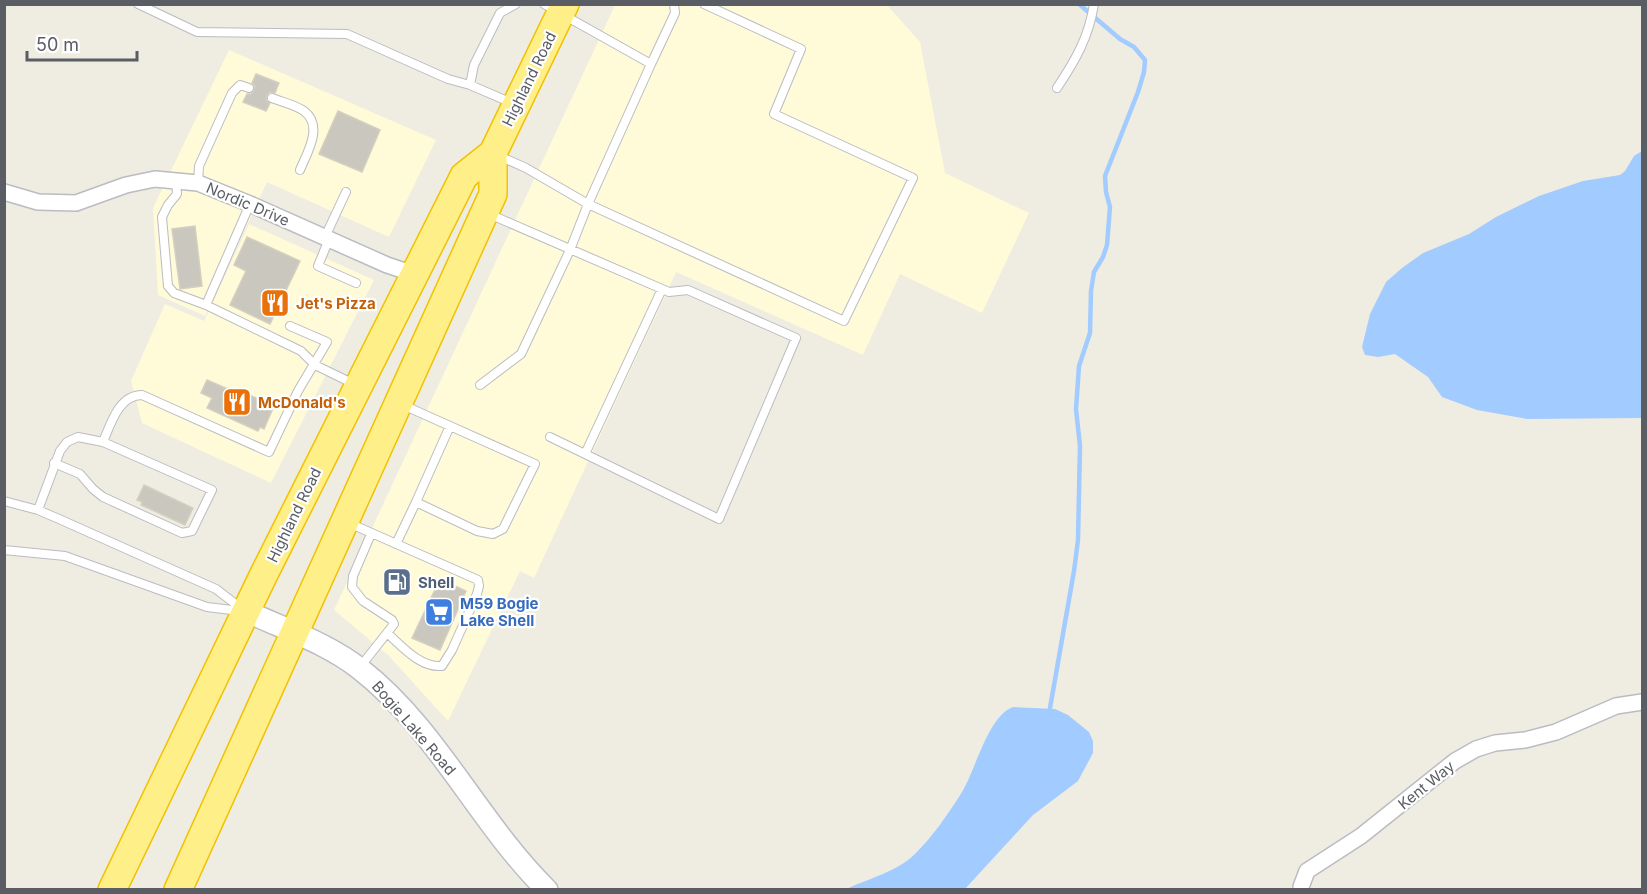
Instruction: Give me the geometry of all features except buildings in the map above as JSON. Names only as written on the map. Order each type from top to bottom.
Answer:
[{"type":"highway","name":"Highland Road","points":[[178,890],[493,195],[493,153],[516,105],[556,8]]},
{"type":"highway","name":"Highland Road","points":[[112,890],[246,611],[464,176],[493,153]]},
{"type":"highway","points":[[414,274],[431,276],[442,288],[446,297]]},
{"type":"main road","name":"Bogie Lake Road","points":[[246,611],[335,652],[359,668],[382,688],[413,722],[510,849],[547,890]]},
{"type":"street","name":"Nordic Drive","points":[[4,192],[38,202],[76,203],[126,185],[155,179],[198,183],[387,265],[414,274]]},
{"type":"street","name":"Kent Way","points":[[1301,887],[1307,871],[1361,836],[1455,761],[1476,749],[1495,743],[1525,740],[1556,732],[1616,706],[1642,702]]},
{"type":"lane","points":[[138,4],[197,32],[347,34],[448,79],[470,85],[516,105]]},
{"type":"lane","points":[[470,85],[474,65],[500,13],[516,4]]},
{"type":"lane","points":[[480,385],[521,354],[570,250],[588,204],[675,13],[674,4]]},
{"type":"lane","points":[[493,153],[526,168],[588,204],[844,321],[913,178],[774,114],[801,49],[704,4]]},
{"type":"lane","points":[[1057,88],[1077,57],[1091,25],[1094,4]]},
{"type":"lane","points":[[556,8],[651,64]]},
{"type":"lane","points":[[198,183],[199,166],[232,93],[240,85],[249,88]]},
{"type":"lane","points":[[272,98],[304,111],[313,123],[314,137],[300,170]]},
{"type":"lane","points":[[176,181],[177,194],[162,217],[168,286],[174,293],[301,351],[315,365],[358,386]]},
{"type":"lane","points":[[346,192],[318,266],[356,283]]},
{"type":"lane","points":[[206,306],[250,204]]},
{"type":"lane","points":[[484,213],[669,292],[688,290],[796,338],[719,519],[550,437]]},
{"type":"lane","points":[[585,454],[662,289]]},
{"type":"lane","points":[[103,442],[114,417],[125,400],[142,395],[269,452],[298,391],[327,342],[290,326]]},
{"type":"lane","points":[[399,403],[535,464],[503,529],[494,534],[477,531],[416,502]]},
{"type":"lane","points":[[396,544],[450,426]]},
{"type":"lane","points":[[38,510],[54,463],[63,446],[70,439],[82,437],[103,442],[212,490],[192,531],[182,533],[103,497],[80,474],[54,463]]},
{"type":"lane","name":"Bogie Lake Road","points":[[4,501],[38,510],[216,590],[246,611]]},
{"type":"lane","points":[[345,521],[478,580],[479,586],[452,650],[442,666],[423,662],[387,633]]},
{"type":"lane","points":[[359,668],[394,624],[392,620],[363,601],[352,587],[353,576],[371,534]]},
{"type":"lane","name":"Bogie Lake Road","points":[[4,550],[64,556],[207,607],[246,611]]},
{"type":"shaded area","points":[[615,5],[887,5],[920,42],[945,173],[1029,213],[982,313],[900,274],[863,355],[676,272],[534,578],[520,571],[448,721],[388,655],[334,610]]},
{"type":"shaded area","points":[[229,50],[436,140],[389,237],[267,182],[205,316],[158,295],[153,208]]},
{"type":"shaded area","points":[[249,224],[374,280],[271,483],[142,423],[131,381],[165,304],[204,321]]},
{"type":"water","points":[[1642,151],[1642,418],[1527,419],[1477,410],[1442,397],[1428,377],[1395,354],[1378,357],[1365,355],[1362,347],[1370,314],[1386,282],[1402,268],[1423,253],[1469,234],[1496,217],[1539,196],[1583,181],[1620,175],[1634,156]]},
{"type":"water","points":[[1013,707],[1055,709],[1068,715],[1089,732],[1093,741],[1093,753],[1078,781],[1033,815],[965,889],[846,889],[900,865],[922,847],[962,792],[996,721],[1004,712]]},
{"type":"waterway","points":[[1050,708],[1078,540],[1080,446],[1076,409],[1079,366],[1090,333],[1094,272],[1107,245],[1110,207],[1105,176],[1138,92],[1145,60],[1134,47],[1120,39],[1079,4]]},
{"type":"place","name":"Jet's Pizza","points":[[275,303]]},
{"type":"place","name":"McDonald's","points":[[237,402]]},
{"type":"place","name":"Shell","points":[[397,582]]},
{"type":"place","name":"M59 Bogie Lake Shell","points":[[439,612]]}]
